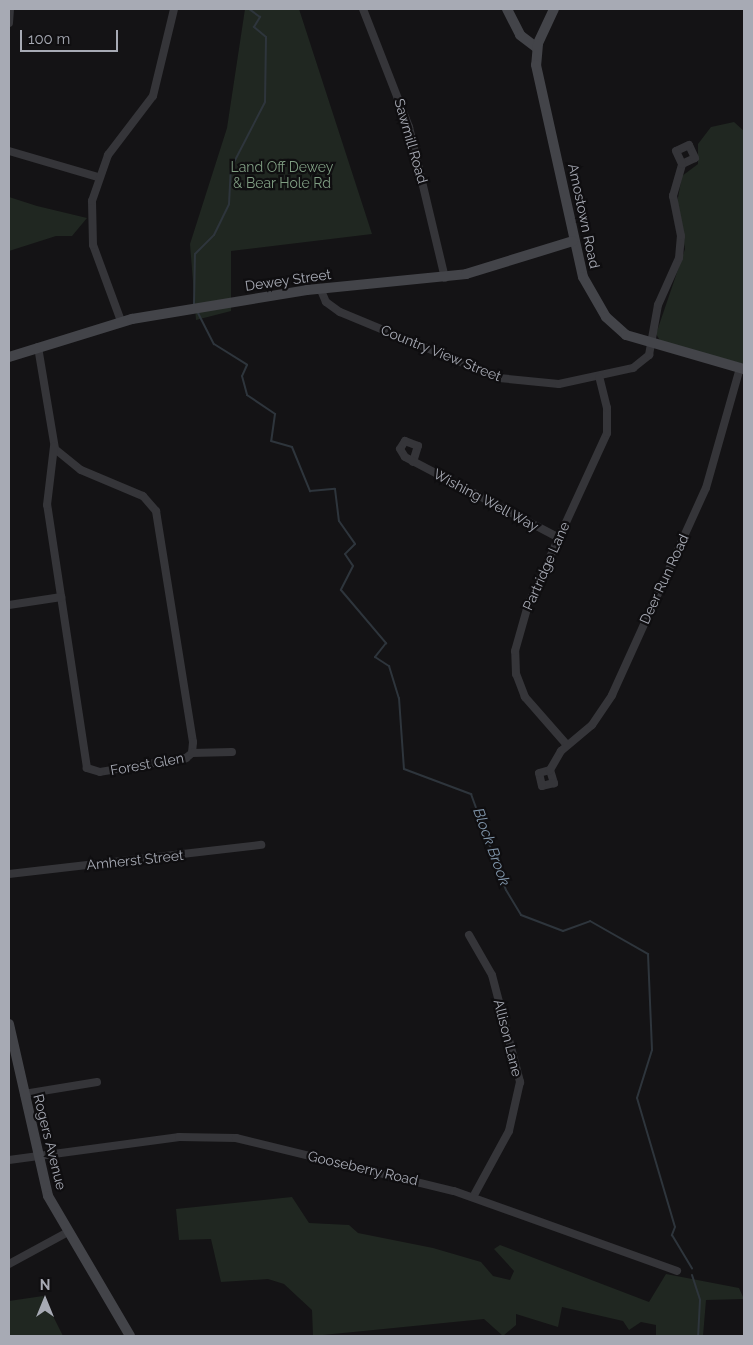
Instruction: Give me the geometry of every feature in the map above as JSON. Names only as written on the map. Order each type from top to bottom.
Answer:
[{"type":"main road","points":[[506,9],[518,33],[537,48],[554,9]]},
{"type":"main road","name":"Amostown Road","points":[[537,48],[539,82],[573,241],[583,276],[606,317],[626,335],[651,344],[742,368]]},
{"type":"main road","name":"Dewey Street","points":[[9,357],[121,321],[320,288],[445,278],[506,265],[573,241]]},
{"type":"main road","name":"Rogers Avenue","points":[[9,1024],[37,1157],[48,1196],[66,1233],[130,1336]]},
{"type":"street","points":[[9,23],[10,9]]},
{"type":"street","points":[[121,321],[112,308],[92,237],[91,208],[98,178],[153,96],[174,9]]},
{"type":"street","name":"Sawmill Road","points":[[363,9],[410,128],[445,278]]},
{"type":"street","points":[[9,151],[98,178]]},
{"type":"street","points":[[651,344],[658,305],[680,249],[673,196],[682,164]]},
{"type":"street","name":"Country View Street","points":[[320,288],[326,302],[340,312],[499,378],[553,384],[599,377],[642,363],[651,344]]},
{"type":"street","name":"Forest Glen","points":[[38,347],[54,446],[47,505],[89,770],[115,770],[181,759],[192,753],[156,511],[135,492],[74,466],[54,446]]},
{"type":"street","name":"Deer Run Road","points":[[550,770],[567,745],[592,725],[608,703],[709,480],[742,368]]},
{"type":"street","name":"Partridge Lane","points":[[567,745],[525,697],[514,659],[523,618],[607,433],[607,408],[599,377]]},
{"type":"street","name":"Wishing Well Way","points":[[414,462],[559,538]]},
{"type":"street","points":[[9,605],[61,597]]},
{"type":"street","points":[[192,753],[232,752]]},
{"type":"street","name":"Amherst Street","points":[[9,874],[261,845]]},
{"type":"street","name":"Allison Lane","points":[[469,935],[492,975],[520,1082],[509,1131],[473,1198]]},
{"type":"street","points":[[24,1094],[97,1082]]},
{"type":"street","name":"Gooseberry Road","points":[[9,1160],[173,1138],[220,1136],[473,1198],[678,1271]]},
{"type":"street","points":[[9,1264],[66,1233]]},
{"type":"green space","name":"Land Off Dewey & Bear Hole Rd","points":[[245,9],[299,9],[372,234],[231,251],[231,311],[196,320],[190,244],[227,128]]},
{"type":"green space","points":[[734,122],[744,131],[744,364],[661,342],[656,334],[685,249],[677,203],[682,176],[698,164],[698,144],[711,127]]},
{"type":"green space","points":[[9,197],[87,218],[72,236],[56,236],[9,251]]},
{"type":"green space","points":[[292,1197],[309,1223],[349,1225],[358,1233],[433,1248],[481,1262],[493,1276],[510,1280],[514,1271],[494,1249],[500,1245],[649,1302],[666,1274],[739,1288],[744,1299],[706,1300],[703,1336],[656,1336],[656,1325],[641,1322],[629,1330],[623,1321],[562,1307],[558,1327],[516,1314],[516,1325],[503,1336],[484,1319],[313,1336],[312,1310],[284,1284],[268,1279],[221,1282],[211,1239],[179,1240],[176,1209]]},
{"type":"green space","points":[[43,1296],[63,1336],[9,1336],[9,1301]]},
{"type":"waterway","name":"Block Brook","points":[[194,304],[195,254],[214,235],[229,204],[231,168],[265,102],[266,37],[254,27],[260,17],[249,9]]},
{"type":"waterway","name":"Block Brook","points":[[198,313],[214,344],[247,365],[242,376],[247,395],[275,414],[271,441],[292,447],[310,491],[335,489],[339,521],[355,544],[345,554],[353,566],[341,590],[386,643],[375,657],[389,666],[399,698],[404,769],[471,794],[506,890],[521,915],[563,931],[590,921],[648,954],[652,1050],[637,1098],[675,1227],[672,1235],[692,1268]]},
{"type":"waterway","name":"Block Brook","points":[[692,1275],[700,1300],[698,1336]]}]
